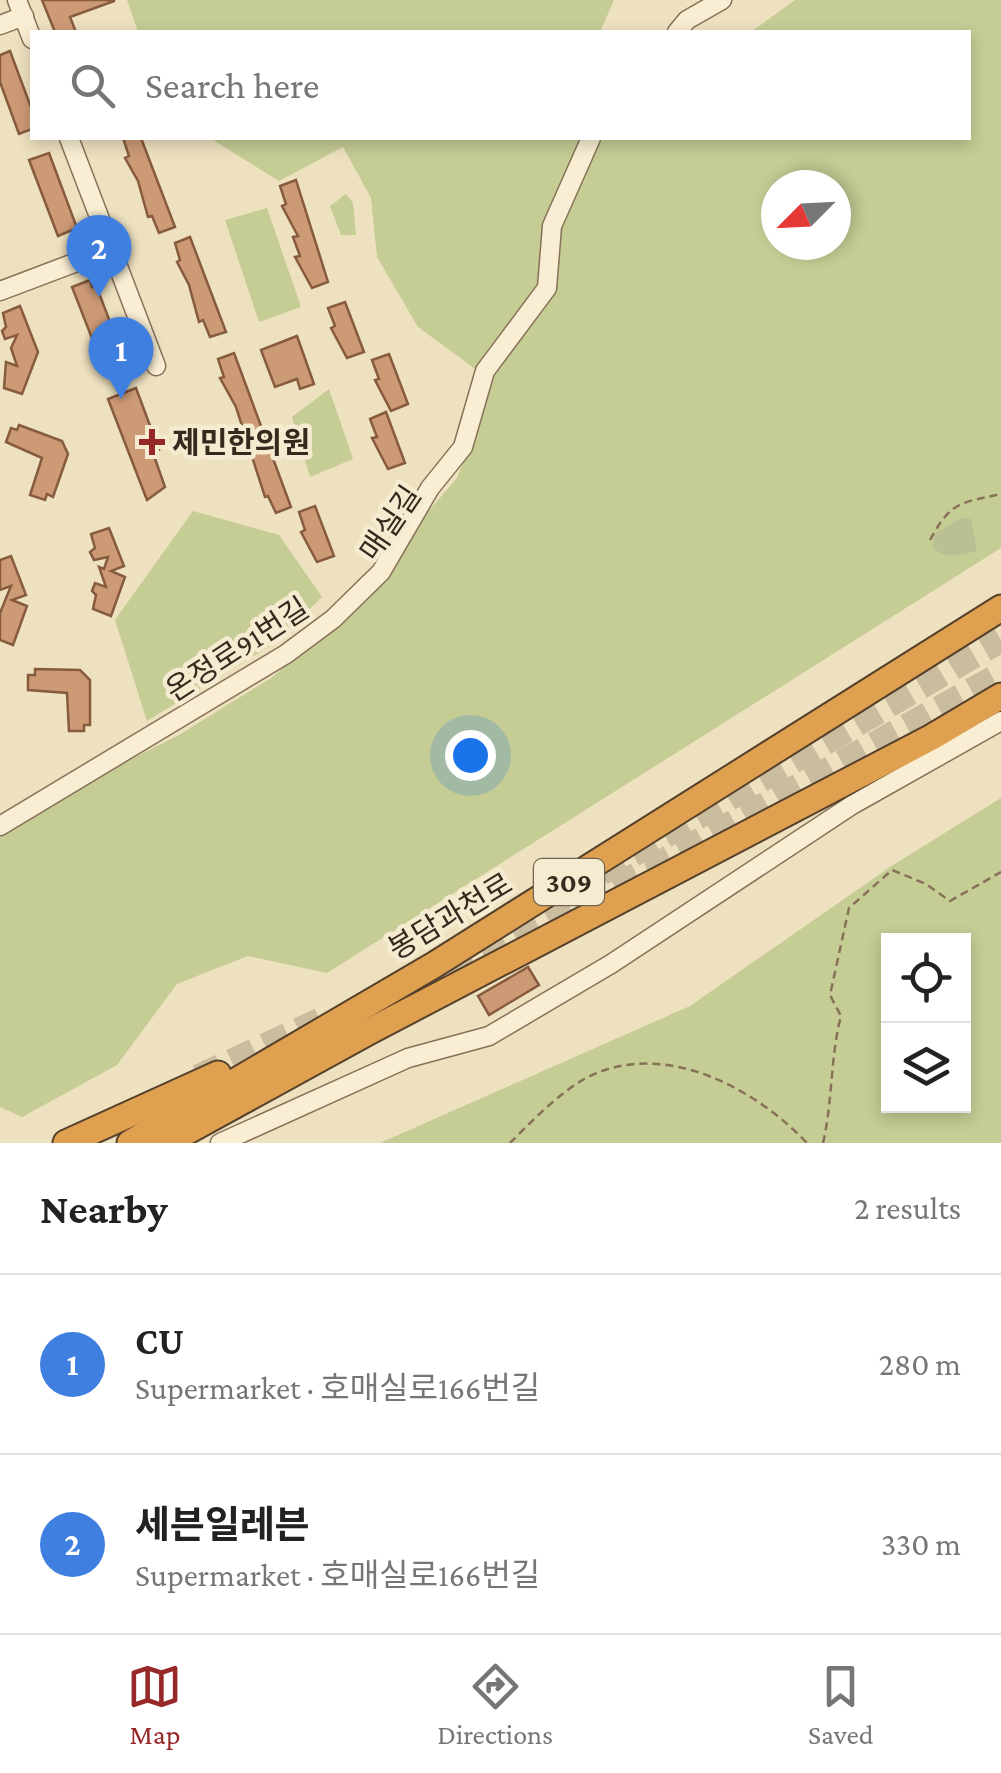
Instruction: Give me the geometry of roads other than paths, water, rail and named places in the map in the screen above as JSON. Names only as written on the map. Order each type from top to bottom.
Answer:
[{"type":"highway","name":"봉담과천로","points":[[130,1143],[580,876],[1001,608]]},
{"type":"highway","name":"봉담과천로","points":[[166,1143],[370,1031],[932,737],[1001,696]]},
{"type":"highway","points":[[66,1143],[310,1035]]},
{"type":"street","points":[[680,30],[722,0]]},
{"type":"street","points":[[0,26],[20,8],[30,35]]},
{"type":"street","points":[[70,140],[156,366]]},
{"type":"street","name":"온정로91번길","points":[[0,826],[286,654],[333,619],[381,572],[430,488],[463,447],[485,370],[547,288],[552,226],[590,140]]},
{"type":"street","points":[[0,291],[111,250]]},
{"type":"street","points":[[220,1143],[408,1058],[489,1036],[611,964],[852,805],[1001,721]]},
{"type":"tunnel","points":[[569,892],[1001,640]]},
{"type":"tunnel","points":[[353,1025],[661,862],[1001,674]]},
{"type":"tunnel","points":[[198,1077],[320,1020]]},
{"type":"place","name":"세븐일레븐","points":[[99,297]]},
{"type":"place","name":"CU","points":[[121,399]]},
{"type":"place","name":"제민한의원","points":[[152,442]]}]
